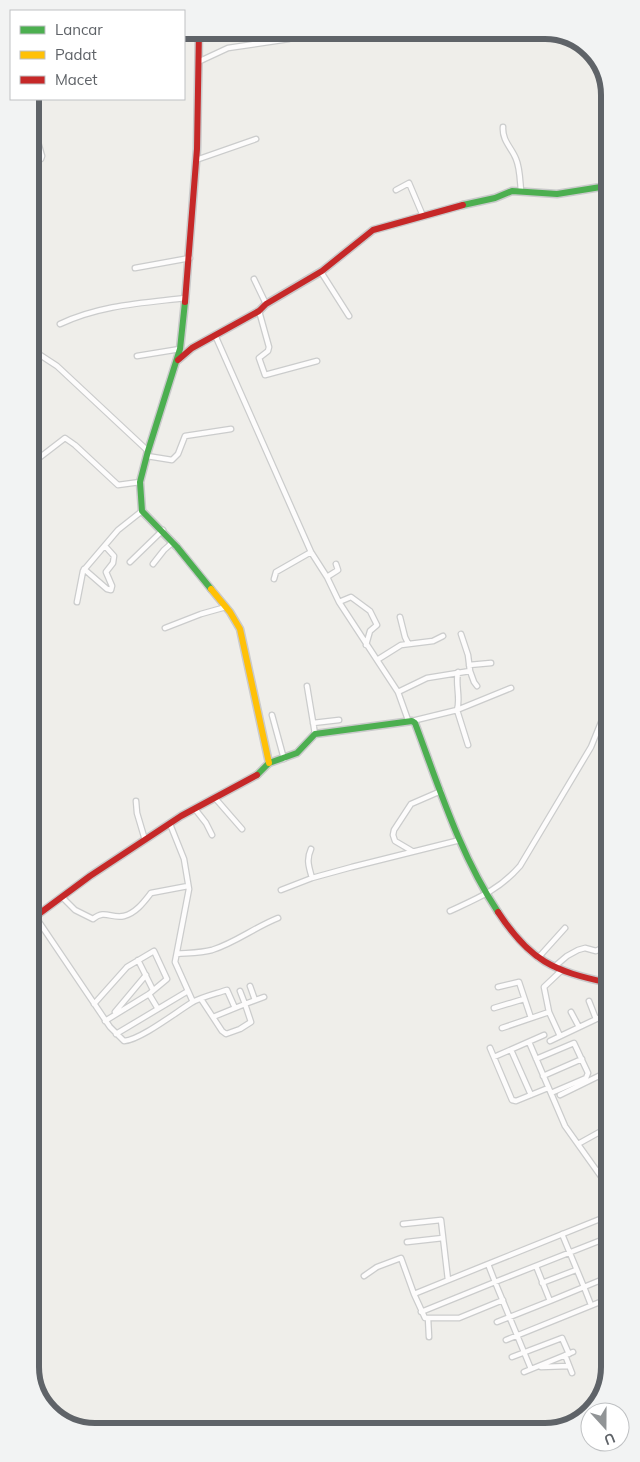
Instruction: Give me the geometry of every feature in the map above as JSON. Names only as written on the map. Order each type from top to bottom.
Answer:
[{"type":"street","points":[[199,39],[196,160],[190,258],[180,349],[147,453],[140,482],[142,511],[163,530],[235,619],[244,640],[269,763]]},
{"type":"street","points":[[200,61],[228,48],[289,39]]},
{"type":"street","points":[[503,127],[505,140],[517,161],[521,191]]},
{"type":"street","points":[[196,160],[256,139]]},
{"type":"street","points":[[39,146],[42,156],[39,160]]},
{"type":"street","points":[[407,177],[423,216]]},
{"type":"street","points":[[396,190],[409,183]]},
{"type":"street","points":[[177,361],[192,348],[259,311],[266,304],[321,272],[342,257],[362,237],[373,230],[496,198],[512,191],[557,194],[601,187]]},
{"type":"street","points":[[135,268],[190,258]]},
{"type":"street","points":[[321,272],[349,316]]},
{"type":"street","points":[[254,279],[266,304]]},
{"type":"street","points":[[60,324],[77,316],[121,305],[185,298]]},
{"type":"street","points":[[259,311],[269,347],[268,351],[259,358],[265,375],[317,361]]},
{"type":"street","points":[[215,335],[311,552],[326,576],[338,602],[366,646],[378,660],[398,692],[410,721],[415,724],[460,840],[486,894],[518,940],[538,958],[562,970],[601,981]]},
{"type":"street","points":[[137,356],[180,349]]},
{"type":"street","points":[[39,354],[57,366],[147,453],[172,460],[178,454],[182,438],[185,436],[231,430]]},
{"type":"street","points":[[39,457],[65,438],[76,445],[118,485],[140,482]]},
{"type":"street","points":[[78,602],[84,569],[118,530],[142,511]]},
{"type":"street","points":[[130,562],[163,530]]},
{"type":"street","points":[[153,564],[173,542]]},
{"type":"street","points":[[84,569],[107,589],[111,590],[112,586],[106,572],[114,556],[105,546]]},
{"type":"street","points":[[274,579],[276,572],[311,552]]},
{"type":"street","points":[[326,576],[338,570],[336,564]]},
{"type":"street","points":[[338,602],[351,597],[370,611],[377,625],[370,631],[366,646]]},
{"type":"street","points":[[164,628],[226,607]]},
{"type":"street","points":[[400,617],[408,643]]},
{"type":"street","points":[[461,634],[474,682],[478,686]]},
{"type":"street","points":[[378,660],[401,645],[432,641],[443,636]]},
{"type":"street","points":[[398,692],[427,678],[491,663]]},
{"type":"street","points":[[458,672],[456,683],[459,705],[457,710],[468,744]]},
{"type":"street","points":[[307,686],[315,734]]},
{"type":"street","points":[[39,914],[90,876],[170,824],[258,776],[269,763],[297,753],[315,734],[410,721],[457,710],[512,688]]},
{"type":"street","points":[[272,715],[284,759]]},
{"type":"street","points":[[313,723],[340,720]]},
{"type":"street","points":[[450,911],[486,894],[510,878],[531,849],[591,747],[601,722]]},
{"type":"street","points":[[412,852],[395,841],[394,830],[411,804],[441,791]]},
{"type":"street","points":[[215,798],[242,830]]},
{"type":"street","points":[[136,801],[137,813],[146,840]]},
{"type":"street","points":[[195,809],[206,822],[212,835]]},
{"type":"street","points":[[170,824],[184,859],[188,886],[176,964],[193,1002]]},
{"type":"street","points":[[281,890],[312,878],[460,840]]},
{"type":"street","points":[[311,849],[308,856],[308,866],[312,878]]},
{"type":"street","points":[[62,897],[73,909],[92,919],[101,914],[123,916],[146,901],[151,893],[188,886]]},
{"type":"street","points":[[177,954],[211,950],[234,941],[264,923],[278,918]]},
{"type":"street","points":[[39,925],[105,1021],[124,1042],[193,1002],[227,990],[235,1008]]},
{"type":"street","points":[[538,958],[565,928]]},
{"type":"street","points":[[554,967],[571,953],[585,948],[596,951],[601,948]]},
{"type":"street","points":[[94,1004],[122,972],[153,951],[167,978],[151,992],[105,1021]]},
{"type":"street","points":[[138,960],[146,974],[158,1009]]},
{"type":"street","points":[[560,1036],[550,1012],[544,987],[562,970]]},
{"type":"street","points":[[112,1016],[146,974]]},
{"type":"street","points":[[498,986],[519,982],[531,1018]]},
{"type":"street","points":[[250,986],[255,1000]]},
{"type":"street","points":[[116,1034],[188,991]]},
{"type":"street","points":[[201,999],[222,1031],[229,1034],[251,1023],[240,991]]},
{"type":"street","points":[[213,1017],[264,997]]},
{"type":"street","points":[[494,1008],[524,998]]},
{"type":"street","points":[[588,1001],[596,1019]]},
{"type":"street","points":[[502,1028],[550,1012]]},
{"type":"street","points":[[571,1012],[579,1027]]},
{"type":"street","points":[[550,1041],[601,1016]]},
{"type":"street","points":[[494,1057],[544,1035]]},
{"type":"street","points":[[529,1042],[565,1126],[601,1176]]},
{"type":"street","points":[[536,1060],[574,1043],[582,1059],[588,1076],[551,1094]]},
{"type":"street","points":[[490,1048],[512,1100],[516,1101],[548,1088]]},
{"type":"street","points":[[511,1050],[531,1095]]},
{"type":"street","points":[[543,1076],[582,1059]]},
{"type":"street","points":[[560,1095],[601,1075]]},
{"type":"street","points":[[578,1144],[601,1130]]},
{"type":"street","points":[[414,1294],[601,1219]]},
{"type":"street","points":[[403,1224],[441,1220],[448,1280]]},
{"type":"street","points":[[562,1234],[591,1305]]},
{"type":"street","points":[[407,1242],[443,1238]]},
{"type":"street","points":[[421,1312],[601,1240]]},
{"type":"street","points":[[364,1276],[377,1267],[401,1258],[425,1318],[459,1318],[502,1300]]},
{"type":"street","points":[[488,1264],[531,1370]]},
{"type":"street","points":[[536,1266],[550,1301]]},
{"type":"street","points":[[542,1283],[576,1270]]},
{"type":"street","points":[[497,1322],[601,1280]]},
{"type":"street","points":[[506,1340],[601,1301]]},
{"type":"street","points":[[428,1318],[428,1336]]},
{"type":"street","points":[[512,1357],[562,1338],[569,1354],[569,1366],[572,1373]]},
{"type":"street","points":[[524,1372],[569,1354]]},
{"type":"street","points":[[537,1367],[569,1366]]},
{"type":"traffic: fast","points":[[463,205],[495,198],[512,191],[557,194],[601,187]]},
{"type":"traffic: fast","points":[[185,302],[180,349],[140,482],[142,511],[177,547],[211,589]]},
{"type":"traffic: fast","points":[[257,775],[269,763],[297,753],[315,734],[412,721],[415,723],[461,844],[498,912]]},
{"type":"traffic: slow","points":[[211,589],[230,612],[240,629],[269,763]]},
{"type":"traffic: jam","points":[[185,302],[197,149],[199,39]]},
{"type":"traffic: jam","points":[[178,360],[192,348],[259,311],[266,304],[322,271],[373,230],[463,205]]},
{"type":"traffic: jam","points":[[39,914],[90,876],[181,816],[257,775]]},
{"type":"traffic: jam","points":[[498,912],[510,929],[532,953],[558,968],[601,981]]}]
